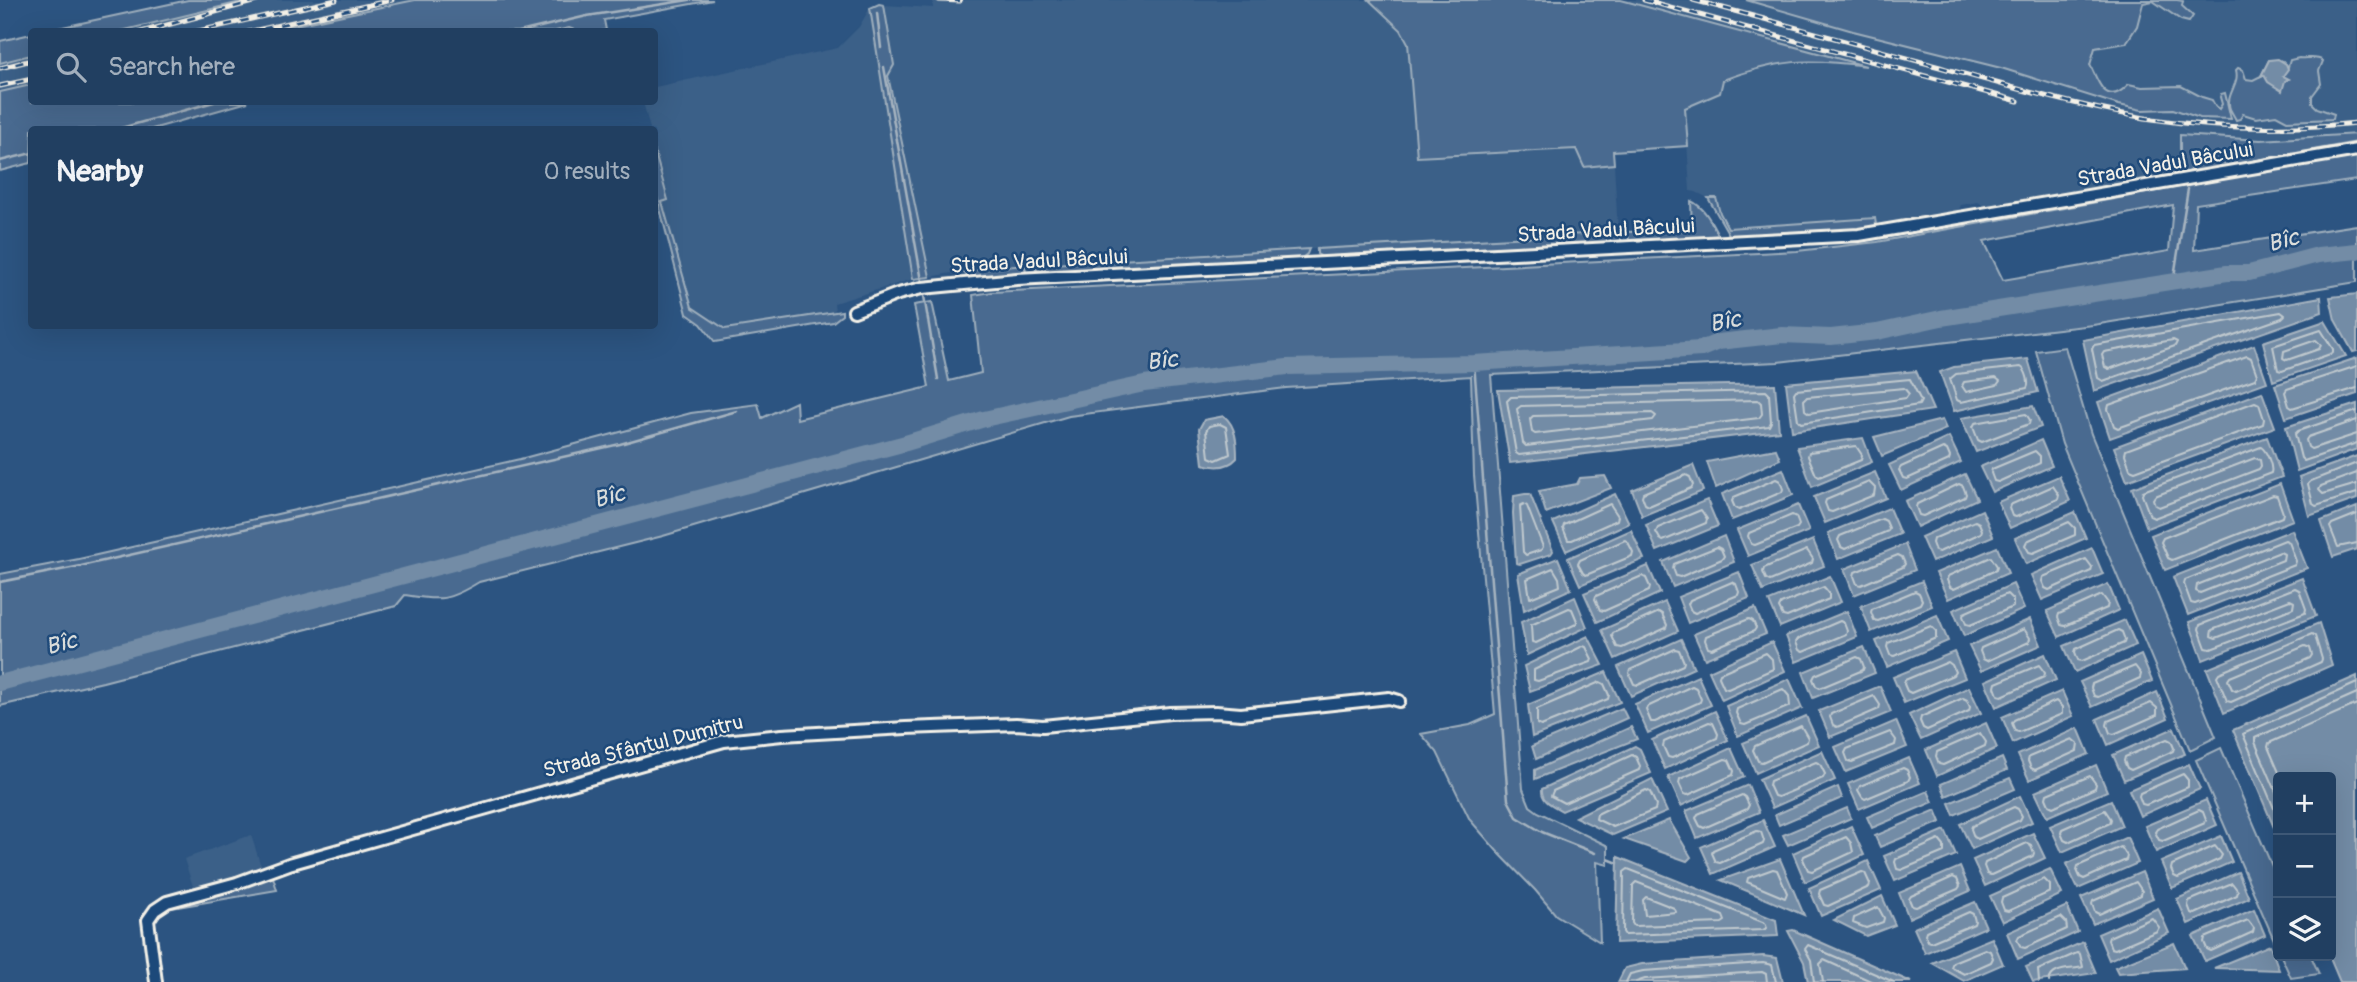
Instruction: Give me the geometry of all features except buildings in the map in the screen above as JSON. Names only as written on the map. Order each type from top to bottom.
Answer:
[{"type":"street","name":"Strada Vadul Bâcului","points":[[854,312],[898,294],[922,288],[1017,279],[1859,235],[2357,150]]},
{"type":"street","name":"Strada Sfântul Dumitru","points":[[156,982],[148,920],[167,902],[237,883],[352,845],[724,741],[782,734],[851,733],[906,728],[1016,724],[1043,726],[1170,713],[1241,714],[1389,698],[1399,701]]},
{"type":"shaded area","points":[[188,0],[501,0],[379,28],[62,28]]},
{"type":"shaded area","points":[[188,0],[249,0],[133,28],[58,28]]},
{"type":"shaded area","points":[[415,0],[713,0],[604,20],[606,28],[280,28]]},
{"type":"shaded area","points":[[933,0],[1369,0],[1401,30],[1408,43],[1417,157],[1577,149],[1585,167],[1614,164],[1618,232],[977,268],[930,277],[888,75],[894,64],[884,5],[933,8]]},
{"type":"shaded area","points":[[1369,0],[1621,0],[1866,66],[1794,62],[1761,68],[1723,80],[1720,93],[1685,108],[1688,146],[1613,151],[1614,164],[1584,167],[1576,149],[1417,157],[1408,43],[1401,30]]},
{"type":"shaded area","points":[[1621,0],[2357,0],[2357,134],[2261,140],[2181,135],[2180,162],[2174,175],[1986,207],[1978,202],[1961,205],[1958,211],[1876,225],[1875,218],[1728,228],[1716,198],[1690,191],[1685,108],[1719,93],[1723,80],[1775,63],[1820,60],[1859,64]]},
{"type":"shaded area","points":[[1746,0],[2183,1],[2182,6],[2193,16],[2189,22],[2181,20],[2153,1],[2143,3],[2137,26],[2126,43],[2095,48],[2090,65],[2100,86],[2108,93],[2119,92],[2129,84],[2142,87],[2181,86],[2212,100],[2219,109],[2222,104],[2221,94],[2225,93],[2231,119],[2200,118],[2173,109],[2142,110],[2119,105],[2001,68],[1853,31]]},
{"type":"shaded area","points":[[884,5],[894,65],[888,76],[930,277],[913,279],[870,8]]},
{"type":"shaded area","points":[[870,8],[913,279],[834,303],[835,312],[725,330],[691,307],[662,202],[667,200],[658,162],[658,126],[649,126],[644,105],[658,105],[658,86],[838,48],[859,27]]},
{"type":"shaded area","points":[[28,35],[28,105],[0,123],[0,41]]},
{"type":"shaded area","points":[[28,35],[28,56],[0,63],[0,41]]},
{"type":"shaded area","points":[[2299,58],[2323,61],[2319,71],[2321,84],[2312,96],[2312,103],[2317,108],[2334,114],[2333,119],[2287,121],[2276,115],[2256,118],[2243,114],[2236,120],[2229,104],[2238,68],[2243,70],[2246,79],[2253,80],[2261,76],[2269,60],[2283,61],[2288,67],[2290,60]]},
{"type":"shaded area","points":[[28,86],[28,105],[237,105],[163,126],[28,126],[28,164],[0,171],[0,92]]},
{"type":"shaded area","points":[[2357,134],[2357,142],[2174,175],[2180,162],[2180,135],[2261,140]]},
{"type":"shaded area","points":[[2357,155],[2357,180],[2196,204],[2194,250],[2357,225],[2357,282],[2093,325],[1778,362],[1491,375],[1523,789],[1530,806],[1538,812],[1608,846],[1608,865],[1597,862],[1600,942],[1556,915],[1470,820],[1437,752],[1421,734],[1470,725],[1495,714],[1474,475],[1471,376],[1286,388],[1069,416],[663,536],[479,582],[444,598],[405,595],[396,606],[0,706],[0,574],[79,559],[520,459],[691,413],[758,404],[762,418],[796,402],[797,419],[929,387],[914,305],[932,302],[949,381],[981,373],[973,295],[992,292],[1797,251],[1877,242]],"holes":[[[2173,205],[2169,251],[2003,280],[1984,241]]]},
{"type":"shaded area","points":[[658,164],[668,200],[662,202],[692,307],[725,329],[842,311],[842,315],[833,322],[715,342],[701,324],[687,314],[658,201]]},
{"type":"shaded area","points":[[1708,198],[1716,198],[1728,228],[1875,218],[1876,225],[1868,230],[1731,238]]},
{"type":"shaded area","points":[[1691,201],[1705,212],[1720,238],[1630,243],[1627,232],[1692,230]]},
{"type":"shaded area","points":[[1621,232],[1621,244],[1326,259],[1317,254],[1317,249]]},
{"type":"shaded area","points":[[1309,249],[1299,260],[1067,272],[1039,272],[1032,265]]},
{"type":"shaded area","points":[[1025,265],[1026,273],[978,278],[970,278],[962,271]]},
{"type":"shaded area","points":[[2065,347],[2091,434],[2216,737],[2190,750],[2062,444],[2036,351]]},
{"type":"shaded area","points":[[2221,748],[2273,868],[2273,937],[2196,760]]},
{"type":"shaded area","points":[[251,835],[261,866],[230,879],[194,889],[184,859]]},
{"type":"shaded area","points":[[273,877],[277,890],[166,909]]},
{"type":"shaded area","points":[[2283,961],[2313,961],[2319,974],[2291,978]]},
{"type":"water","points":[[2278,59],[2286,64],[2288,69],[2283,76],[2289,79],[2285,81],[2282,91],[2268,82],[2264,75],[2261,76],[2269,60]]},
{"type":"water","points":[[2357,294],[2357,351],[2353,352],[2335,320],[2330,297]]},
{"type":"water","points":[[2321,297],[2322,312],[2094,391],[2083,340]]},
{"type":"water","points":[[2325,321],[2346,356],[2273,381],[2263,342]]},
{"type":"water","points":[[2254,345],[2267,382],[2110,438],[2098,402]]},
{"type":"water","points":[[2357,358],[2357,394],[2286,418],[2275,385]]},
{"type":"water","points":[[2028,359],[2038,392],[1954,411],[1940,372],[1954,367]]},
{"type":"water","points":[[1916,371],[1933,410],[1792,431],[1786,383]]},
{"type":"water","points":[[1775,384],[1779,431],[1510,463],[1498,390]]},
{"type":"water","points":[[2262,392],[2275,427],[2127,481],[2114,447]]},
{"type":"water","points":[[2357,404],[2357,449],[2297,471],[2286,427]]},
{"type":"water","points":[[2033,406],[2041,427],[1976,452],[1961,418]]},
{"type":"water","points":[[1224,416],[1233,429],[1237,458],[1222,466],[1203,464],[1199,429],[1204,420]]},
{"type":"water","points":[[1942,420],[1946,429],[1882,456],[1874,437]]},
{"type":"water","points":[[1949,437],[1961,462],[1901,490],[1889,465]]},
{"type":"water","points":[[2267,437],[2282,477],[2147,528],[2132,488]]},
{"type":"water","points":[[1863,438],[1872,462],[1812,487],[1797,447]]},
{"type":"water","points":[[2041,440],[2052,466],[1992,492],[1980,467]]},
{"type":"water","points":[[1776,449],[1780,459],[1716,488],[1707,462]]},
{"type":"water","points":[[2357,456],[2357,499],[2309,516],[2299,477]]},
{"type":"water","points":[[1693,465],[1703,491],[1642,516],[1632,490]]},
{"type":"water","points":[[1783,469],[1793,495],[1732,520],[1722,494]]},
{"type":"water","points":[[1875,472],[1886,498],[1825,523],[1814,497]]},
{"type":"water","points":[[1965,474],[1977,499],[1917,527],[1905,501]]},
{"type":"water","points":[[1605,476],[1611,488],[1546,513],[1539,491],[1577,484],[1580,478]]},
{"type":"water","points":[[2059,476],[2070,501],[2010,528],[1998,502]]},
{"type":"water","points":[[2280,484],[2293,520],[2165,570],[2151,535]]},
{"type":"water","points":[[1530,494],[1553,551],[1520,564],[1516,563],[1514,496]]},
{"type":"water","points":[[1615,494],[1629,523],[1566,551],[1553,522]]},
{"type":"water","points":[[1707,500],[1718,526],[1657,551],[1646,525]]},
{"type":"water","points":[[1798,505],[1809,531],[1748,556],[1737,530]]},
{"type":"water","points":[[2357,507],[2357,549],[2333,557],[2321,521]]},
{"type":"water","points":[[1889,508],[1900,534],[1838,559],[1828,533]]},
{"type":"water","points":[[1982,510],[1993,536],[1932,562],[1921,537]]},
{"type":"water","points":[[2075,512],[2086,538],[2026,564],[2015,538]]},
{"type":"water","points":[[1631,530],[1644,559],[1580,585],[1568,558]]},
{"type":"water","points":[[2292,530],[2307,568],[2188,615],[2173,577]]},
{"type":"water","points":[[1724,536],[1734,562],[1673,587],[1663,562]]},
{"type":"water","points":[[1813,540],[1824,566],[1763,591],[1752,565]]},
{"type":"water","points":[[1905,544],[1915,570],[1854,595],[1844,569]]},
{"type":"water","points":[[1997,547],[2008,573],[1948,599],[1936,573]]},
{"type":"water","points":[[2092,548],[2103,574],[2042,600],[2031,575]]},
{"type":"water","points":[[1558,558],[1571,589],[1524,610],[1518,574]]},
{"type":"water","points":[[1648,566],[1660,593],[1597,622],[1584,593]]},
{"type":"water","points":[[1739,572],[1749,598],[1688,623],[1678,597]]},
{"type":"water","points":[[1830,576],[1841,602],[1780,627],[1769,601]]},
{"type":"water","points":[[2302,578],[2316,616],[2203,660],[2189,622]]},
{"type":"water","points":[[1922,581],[1932,606],[1871,632],[1861,606]]},
{"type":"water","points":[[2013,584],[2024,609],[1964,636],[1953,610]]},
{"type":"water","points":[[2108,584],[2119,610],[2059,637],[2047,611]]},
{"type":"water","points":[[1575,597],[1587,627],[1527,655],[1521,622]]},
{"type":"water","points":[[1665,602],[1678,631],[1615,659],[1602,630]]},
{"type":"water","points":[[1755,608],[1766,634],[1705,659],[1694,634]]},
{"type":"water","points":[[1847,611],[1857,637],[1796,662],[1786,636]]},
{"type":"water","points":[[1937,615],[1948,641],[1887,667],[1876,641]]},
{"type":"water","points":[[2030,619],[2041,645],[1981,671],[1969,646]]},
{"type":"water","points":[[2125,620],[2136,645],[2075,672],[2064,646]]},
{"type":"water","points":[[2319,623],[2332,665],[2224,713],[2207,669]]},
{"type":"water","points":[[1588,636],[1603,665],[1530,691],[1524,666]]},
{"type":"water","points":[[1681,639],[1694,668],[1631,696],[1618,667]]},
{"type":"water","points":[[1772,642],[1785,671],[1722,700],[1709,671]]},
{"type":"water","points":[[1864,647],[1875,673],[1813,698],[1803,672]]},
{"type":"water","points":[[1954,652],[1965,678],[1904,703],[1893,677]]},
{"type":"water","points":[[2045,654],[2056,680],[1996,707],[1985,681]]},
{"type":"water","points":[[2141,655],[2152,681],[2092,707],[2080,682]]},
{"type":"water","points":[[1606,672],[1620,702],[1532,737],[1528,705]]},
{"type":"water","points":[[1698,676],[1711,705],[1648,733],[1635,704]]},
{"type":"water","points":[[2357,676],[2357,982],[2340,982],[2331,961],[2336,961],[2336,772],[2273,772],[2273,825],[2233,730]]},
{"type":"water","points":[[1789,679],[1802,708],[1738,736],[1726,706]]},
{"type":"water","points":[[1880,686],[1891,712],[1830,737],[1819,711]]},
{"type":"water","points":[[1969,687],[1981,713],[1921,740],[1909,715]]},
{"type":"water","points":[[2062,691],[2073,716],[2013,743],[2002,717]]},
{"type":"water","points":[[2157,692],[2168,718],[2108,745],[2097,719]]},
{"type":"water","points":[[1622,708],[1627,718],[1536,759],[1532,746]]},
{"type":"water","points":[[1715,711],[1728,740],[1665,769],[1652,740]]},
{"type":"water","points":[[1806,716],[1819,745],[1756,773],[1743,743]]},
{"type":"water","points":[[1896,721],[1907,747],[1846,772],[1835,747]]},
{"type":"water","points":[[1986,723],[1997,748],[1937,776],[1926,750]]},
{"type":"water","points":[[1631,727],[1637,739],[1535,779],[1535,770]]},
{"type":"water","points":[[2078,728],[2089,754],[2029,780],[2018,755]]},
{"type":"water","points":[[2174,728],[2185,754],[2124,780],[2113,755]]},
{"type":"water","points":[[1635,746],[1640,749],[1651,773],[1562,811],[1543,797],[1542,789]]},
{"type":"water","points":[[1731,748],[1744,777],[1681,806],[1668,777]]},
{"type":"water","points":[[1822,751],[1835,780],[1772,808],[1759,779]]},
{"type":"water","points":[[1909,758],[1920,783],[1859,809],[1848,784]]},
{"type":"water","points":[[2002,758],[2007,770],[1946,796],[1941,784]]},
{"type":"water","points":[[2189,764],[2200,789],[2140,816],[2129,790]]},
{"type":"water","points":[[2096,765],[2107,791],[2047,817],[2035,792]]},
{"type":"water","points":[[2010,778],[2015,789],[1954,815],[1949,803]]},
{"type":"water","points":[[1652,779],[1667,812],[1613,835],[1575,817]]},
{"type":"water","points":[[1748,785],[1759,812],[1697,838],[1686,811]]},
{"type":"water","points":[[1838,787],[1842,798],[1779,825],[1775,815]]},
{"type":"water","points":[[1928,791],[1933,802],[1872,828],[1867,817]]},
{"type":"water","points":[[2020,796],[2032,822],[1972,849],[1960,824]]},
{"type":"water","points":[[2111,800],[2122,826],[2062,852],[2050,826]]},
{"type":"water","points":[[2206,800],[2217,825],[2156,852],[2145,826]]},
{"type":"water","points":[[1847,808],[1851,818],[1788,845],[1783,835]]},
{"type":"water","points":[[1936,810],[1941,822],[1880,847],[1875,836]]},
{"type":"water","points":[[1669,820],[1691,857],[1687,861],[1624,839]]},
{"type":"water","points":[[1763,820],[1775,847],[1713,874],[1701,847]]},
{"type":"water","points":[[1851,826],[1864,855],[1805,882],[1793,853]]},
{"type":"water","points":[[1945,830],[1956,855],[1895,881],[1884,856]]},
{"type":"water","points":[[2033,833],[2045,858],[1985,886],[1973,860]]},
{"type":"water","points":[[2221,836],[2232,862],[2172,888],[2161,862]]},
{"type":"water","points":[[2127,837],[2138,863],[2078,889],[2066,864]]},
{"type":"water","points":[[1618,857],[1776,920],[1778,936],[1616,943]]},
{"type":"water","points":[[1780,859],[1804,915],[1721,880]]},
{"type":"water","points":[[1868,861],[1881,890],[1821,916],[1809,888]]},
{"type":"water","points":[[1960,867],[1970,891],[1909,918],[1899,893]]},
{"type":"water","points":[[2050,869],[2062,894],[2002,922],[1990,896]]},
{"type":"water","points":[[2142,872],[2153,898],[2093,924],[2081,898]]},
{"type":"water","points":[[2238,872],[2249,898],[2188,924],[2177,899]]},
{"type":"water","points":[[1882,896],[1895,925],[1866,936],[1834,920]]},
{"type":"water","points":[[1975,902],[1986,927],[1925,953],[1914,928]]},
{"type":"water","points":[[2067,906],[2078,932],[2018,959],[2007,933]]},
{"type":"water","points":[[2158,908],[2169,933],[2109,960],[2098,934]]},
{"type":"water","points":[[2254,909],[2265,935],[2205,961],[2193,936]]},
{"type":"water","points":[[1793,930],[1911,982],[1808,982],[1804,962],[1788,931]]},
{"type":"water","points":[[1992,938],[2003,964],[1964,981],[1932,963]]},
{"type":"water","points":[[2083,942],[2096,973],[2033,982],[2026,967]]},
{"type":"water","points":[[2174,943],[2185,968],[2118,973],[2115,967]]},
{"type":"water","points":[[2270,945],[2273,961],[2276,961],[2279,970],[2214,968]]},
{"type":"water","points":[[1763,956],[1777,958],[1783,982],[1618,982],[1625,968],[1642,964]]},
{"type":"waterway","points":[[536,28],[587,16],[689,0]]},
{"type":"waterway","points":[[877,13],[881,48]]},
{"type":"waterway","points":[[884,67],[922,281]]},
{"type":"waterway","points":[[128,126],[203,105]]},
{"type":"waterway","points":[[0,161],[28,154]]},
{"type":"waterway","points":[[2190,173],[2193,157]]},
{"type":"waterway","points":[[2173,283],[2188,189]]},
{"type":"waterway","name":"Bîc","points":[[0,683],[906,443],[984,419],[1144,384],[1287,367],[1474,363],[1701,349],[1718,342],[1782,335],[1831,337],[1877,332],[1941,318],[2227,273],[2249,273],[2318,255],[2357,251]]},
{"type":"waterway","points":[[924,296],[938,379]]},
{"type":"waterway","points":[[1474,363],[1508,800],[1517,817],[1542,832],[1595,853]]},
{"type":"waterway","points":[[0,582],[620,444],[737,411]]},
{"type":"waterway","points":[[1608,859],[1618,863]]},
{"type":"railway","points":[[156,28],[260,0]]},
{"type":"railway","points":[[212,28],[336,0]]},
{"type":"railway","points":[[266,28],[392,0]]},
{"type":"railway","points":[[939,0],[960,1]]},
{"type":"railway","points":[[1644,0],[2018,101]]},
{"type":"railway","points":[[1693,0],[2036,94],[2145,118],[2251,127],[2357,123]]},
{"type":"railway","points":[[0,68],[28,61]]},
{"type":"railway","points":[[0,86],[28,80]]}]
